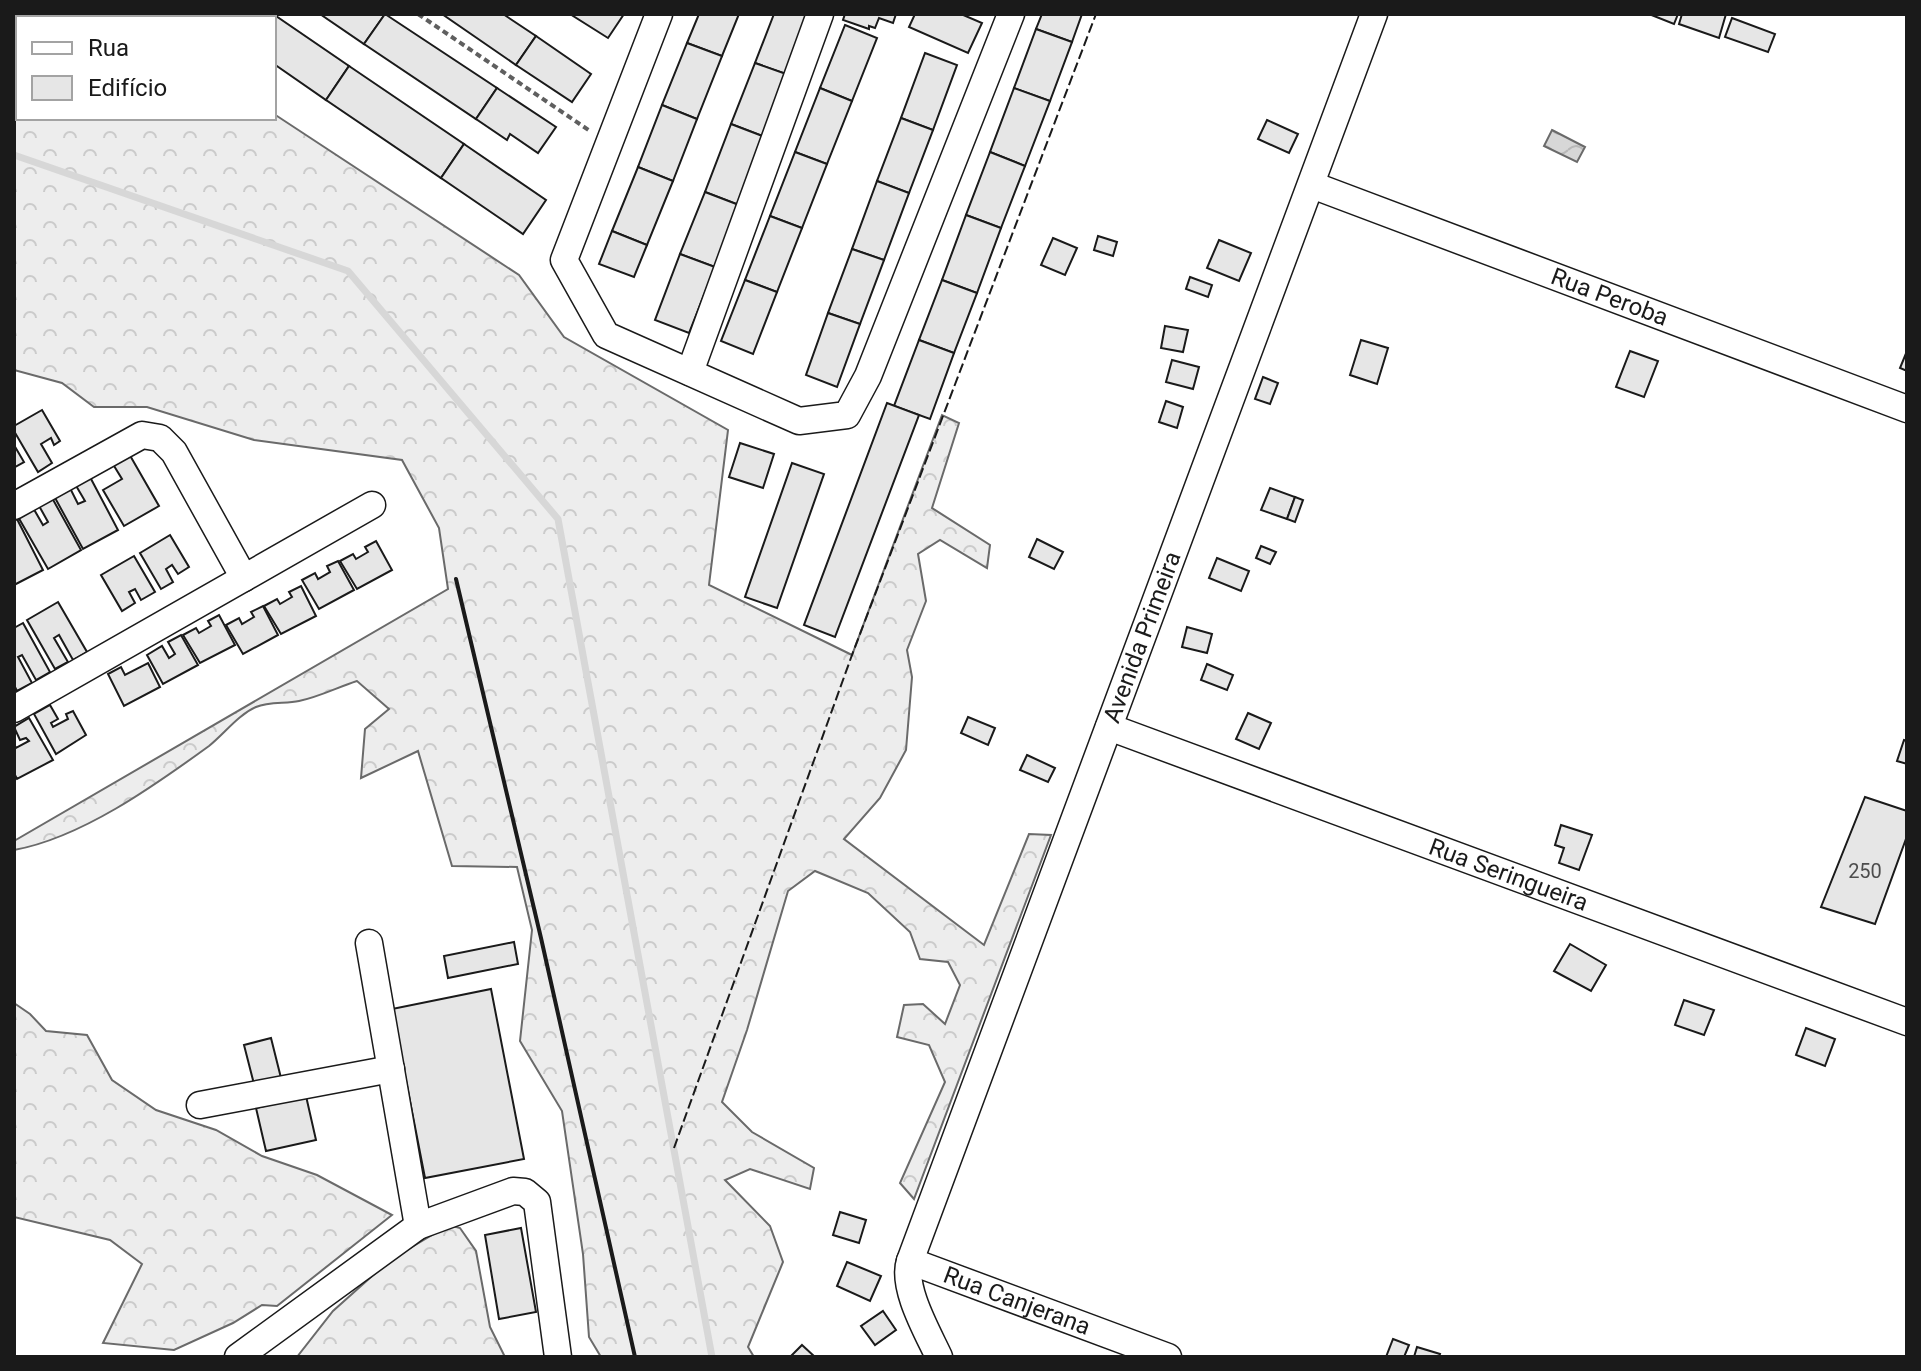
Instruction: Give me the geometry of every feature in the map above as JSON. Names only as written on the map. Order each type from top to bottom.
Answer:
[{"type":"street","points":[[659,14],[564,260],[606,335],[799,421],[847,415],[868,376],[1011,14]]},
{"type":"street","points":[[690,372],[820,14]]},
{"type":"street","name":"Avenida Primeira","points":[[910,1261],[1374,14]]},
{"type":"street","name":"Rua Peroba","points":[[1312,185],[1907,409]]},
{"type":"street","points":[[14,506],[142,435],[160,438],[174,452],[244,578]]},
{"type":"street","points":[[14,709],[372,505]]},
{"type":"street","name":"Rua Seringueira","points":[[1109,727],[1907,1022]]},
{"type":"street","points":[[369,943],[418,1226]]},
{"type":"street","points":[[200,1105],[391,1069]]},
{"type":"street","points":[[238,1357],[418,1226],[513,1191],[525,1192],[537,1202],[558,1357]]},
{"type":"street","points":[[910,1261],[907,1271],[916,1306],[939,1357]]},
{"type":"street","name":"Rua Canjerana","points":[[910,1261],[1168,1357]]},
{"type":"path","points":[[418,14],[609,143]]},
{"type":"green space","points":[[16,29],[16,120],[276,120],[276,115],[519,275],[564,337],[728,430],[709,585],[852,655],[942,415],[959,423],[932,508],[990,545],[987,568],[940,540],[918,554],[926,601],[907,650],[912,677],[906,750],[880,798],[844,839],[984,945],[1029,834],[1051,835],[914,1199],[900,1183],[945,1082],[929,1045],[897,1037],[904,1005],[923,1004],[945,1024],[960,985],[948,962],[920,959],[910,932],[868,893],[815,871],[788,891],[722,1102],[752,1132],[814,1168],[810,1189],[750,1169],[725,1180],[770,1226],[783,1262],[748,1347],[754,1357],[601,1357],[589,1337],[583,1254],[562,1111],[520,1041],[532,930],[517,867],[452,866],[418,751],[361,778],[365,729],[389,709],[357,681],[306,699],[266,704],[249,710],[209,746],[116,808],[65,834],[14,850],[14,841],[448,589],[439,528],[402,460],[254,440],[147,407],[94,407],[62,383],[14,370]]},
{"type":"green space","points":[[14,1003],[46,1031],[87,1035],[112,1080],[156,1110],[216,1130],[262,1156],[317,1175],[392,1215],[277,1306],[262,1305],[233,1323],[174,1350],[103,1343],[142,1264],[110,1240],[14,1217]]},
{"type":"green space","points":[[449,1225],[460,1228],[476,1251],[490,1327],[505,1357],[297,1357],[333,1311],[390,1260]]},
{"type":"water","points":[[1552,130],[1585,147],[1577,162],[1544,146]]},
{"type":"building","points":[[320,14],[385,14],[364,44]]},
{"type":"building","points":[[385,14],[497,88],[476,119],[364,44]]},
{"type":"building","points":[[442,14],[503,14],[536,36],[516,65]]},
{"type":"building","points":[[570,14],[624,14],[608,38]]},
{"type":"building","points":[[699,14],[739,14],[722,56],[687,43]]},
{"type":"building","points":[[774,14],[802,14],[812,18],[789,75],[755,63]]},
{"type":"building","points":[[845,14],[896,14],[893,23],[879,18],[875,28],[869,26],[869,29],[843,20]]},
{"type":"building","points":[[915,14],[961,14],[982,23],[968,53],[909,27]]},
{"type":"building","points":[[1042,14],[1082,14],[1072,42],[1036,29]]},
{"type":"building","points":[[1649,14],[1678,14],[1674,24]]},
{"type":"building","points":[[1682,14],[1726,14],[1719,38],[1679,24]]},
{"type":"building","points":[[276,16],[349,66],[326,100],[276,65]]},
{"type":"building","points":[[1732,18],[1775,34],[1768,52],[1725,37]]},
{"type":"building","points":[[845,25],[877,38],[852,101],[820,88]]},
{"type":"building","points":[[1036,29],[1072,42],[1050,101],[1014,88]]},
{"type":"building","points":[[536,36],[591,74],[572,102],[516,65]]},
{"type":"building","points":[[687,43],[722,56],[697,119],[662,105]]},
{"type":"building","points":[[925,53],[957,65],[933,130],[901,118]]},
{"type":"building","points":[[755,63],[789,75],[765,137],[731,124]]},
{"type":"building","points":[[349,66],[464,144],[441,178],[326,100]]},
{"type":"building","points":[[497,88],[556,127],[538,153],[510,134],[507,140],[476,119]]},
{"type":"building","points":[[820,88],[852,101],[827,164],[795,152]]},
{"type":"building","points":[[1014,88],[1050,101],[1025,166],[990,152]]},
{"type":"building","points":[[662,105],[697,119],[673,181],[638,167]]},
{"type":"building","points":[[901,118],[933,130],[909,193],[877,181]]},
{"type":"building","points":[[1267,120],[1298,134],[1289,153],[1258,139]]},
{"type":"building","points":[[731,124],[765,137],[739,205],[705,192]]},
{"type":"building","points":[[464,144],[546,200],[523,234],[441,178]]},
{"type":"building","points":[[795,152],[827,164],[802,228],[770,216]]},
{"type":"building","points":[[990,152],[1025,166],[1001,228],[966,215]]},
{"type":"building","points":[[638,167],[673,181],[647,245],[612,231]]},
{"type":"building","points":[[877,181],[909,193],[884,260],[852,249]]},
{"type":"building","points":[[705,192],[739,205],[715,267],[680,254]]},
{"type":"building","points":[[966,215],[1001,228],[977,293],[942,280]]},
{"type":"building","points":[[770,216],[802,228],[777,292],[745,280]]},
{"type":"building","points":[[612,231],[647,245],[634,277],[599,264]]},
{"type":"building","points":[[1098,236],[1117,242],[1113,256],[1094,250]]},
{"type":"building","points":[[1053,238],[1077,248],[1065,275],[1041,265]]},
{"type":"building","points":[[1219,240],[1251,253],[1239,281],[1207,268]]},
{"type":"building","points":[[852,249],[884,260],[860,324],[828,313]]},
{"type":"building","points":[[680,254],[715,267],[689,333],[655,320]]},
{"type":"building","points":[[1190,277],[1212,285],[1208,297],[1186,289]]},
{"type":"building","points":[[745,280],[777,292],[753,354],[721,341]]},
{"type":"building","points":[[942,280],[977,293],[954,353],[919,340]]},
{"type":"building","points":[[828,313],[860,324],[837,387],[806,375]]},
{"type":"building","points":[[1165,326],[1188,330],[1183,352],[1161,348]]},
{"type":"building","points":[[919,340],[954,353],[930,419],[894,406]]},
{"type":"building","points":[[1361,340],[1388,348],[1377,384],[1350,375]]},
{"type":"building","points":[[1630,351],[1658,361],[1644,397],[1616,387]]},
{"type":"building","points":[[1907,351],[1907,371],[1900,368]]},
{"type":"building","points":[[1172,360],[1199,367],[1193,389],[1166,382]]},
{"type":"building","points":[[1263,377],[1278,383],[1270,404],[1255,399]]},
{"type":"building","points":[[1166,401],[1183,407],[1177,428],[1159,422]]},
{"type":"building","points":[[887,403],[919,415],[835,637],[804,625]]},
{"type":"building","points":[[42,410],[60,441],[54,445],[51,438],[41,444],[52,463],[38,472],[14,426]]},
{"type":"building","points":[[740,443],[774,454],[763,488],[729,477]]},
{"type":"building","points":[[14,445],[24,462],[15,467],[14,464]]},
{"type":"building","points":[[128,452],[159,506],[124,526],[103,490],[122,479],[111,461]]},
{"type":"building","points":[[792,463],[824,474],[777,608],[745,597]]},
{"type":"building","points":[[90,477],[118,530],[83,549],[54,496],[70,488],[78,504],[85,501],[75,484]]},
{"type":"building","points":[[1270,488],[1295,497],[1287,519],[1261,510]]},
{"type":"building","points":[[51,496],[81,550],[48,569],[17,515],[32,506],[43,525],[48,522],[38,504]]},
{"type":"building","points":[[1295,497],[1303,500],[1295,522],[1287,519]]},
{"type":"building","points":[[17,519],[43,570],[14,585],[14,521]]},
{"type":"building","points":[[170,535],[189,567],[178,574],[172,565],[166,569],[173,582],[161,589],[140,553]]},
{"type":"building","points":[[1037,539],[1063,552],[1054,569],[1029,557]]},
{"type":"building","points":[[376,541],[392,570],[357,589],[340,561],[353,554],[356,559],[368,552],[365,547]]},
{"type":"building","points":[[1261,546],[1276,552],[1270,564],[1256,558]]},
{"type":"building","points":[[134,556],[155,592],[141,600],[135,589],[129,592],[135,603],[122,611],[101,575]]},
{"type":"building","points":[[1217,558],[1249,571],[1241,591],[1209,578]]},
{"type":"building","points":[[338,561],[354,590],[319,609],[302,580],[315,573],[318,579],[330,572],[327,566]]},
{"type":"building","points":[[301,586],[316,616],[281,634],[264,606],[277,599],[280,604],[292,597],[289,592]]},
{"type":"building","points":[[58,602],[87,652],[73,660],[59,635],[54,638],[68,662],[55,669],[27,620]]},
{"type":"building","points":[[263,606],[278,635],[243,654],[226,625],[239,618],[242,624],[254,617],[251,612]]},
{"type":"building","points":[[219,615],[235,645],[200,663],[183,635],[196,628],[199,633],[211,626],[208,621]]},
{"type":"building","points":[[23,623],[50,672],[36,680],[22,655],[18,657],[32,683],[17,691],[14,685],[14,628]]},
{"type":"building","points":[[1187,627],[1212,634],[1207,653],[1182,647]]},
{"type":"building","points":[[181,635],[198,665],[163,684],[147,655],[162,646],[169,658],[175,654],[168,642]]},
{"type":"building","points":[[148,663],[160,687],[124,706],[108,674],[121,667],[125,675]]},
{"type":"building","points":[[1207,664],[1233,675],[1227,690],[1201,680]]},
{"type":"building","points":[[50,705],[58,719],[51,723],[53,727],[68,719],[66,714],[73,711],[86,735],[56,754],[34,714]]},
{"type":"building","points":[[1248,713],[1271,723],[1259,749],[1236,739]]},
{"type":"building","points":[[968,717],[995,728],[988,745],[961,733]]},
{"type":"building","points":[[29,718],[53,760],[17,779],[14,773],[14,744],[16,748],[29,741],[26,738],[20,740],[14,727]]},
{"type":"building","points":[[1904,740],[1907,741],[1907,764],[1897,761]]},
{"type":"building","points":[[1027,755],[1055,768],[1048,782],[1020,770]]},
{"type":"building","points":[[1865,797],[1907,811],[1907,836],[1875,924],[1821,907]]},
{"type":"building","points":[[1561,825],[1592,835],[1579,870],[1559,863],[1564,848],[1555,845]]},
{"type":"building","points":[[514,942],[518,964],[448,978],[444,956]]},
{"type":"building","points":[[1570,944],[1606,965],[1591,991],[1554,971]]},
{"type":"building","points":[[491,989],[524,1159],[425,1178],[392,1009]]},
{"type":"building","points":[[1684,1000],[1714,1010],[1704,1035],[1675,1025]]},
{"type":"building","points":[[1806,1028],[1835,1039],[1825,1066],[1796,1055]]},
{"type":"building","points":[[271,1038],[281,1078],[254,1084],[244,1045]]},
{"type":"building","points":[[306,1096],[316,1140],[266,1151],[256,1108]]},
{"type":"building","points":[[840,1212],[866,1220],[859,1243],[833,1235]]},
{"type":"building","points":[[521,1228],[536,1312],[499,1319],[485,1235]]},
{"type":"building","points":[[847,1262],[881,1276],[870,1301],[837,1286]]},
{"type":"building","points":[[883,1311],[896,1330],[875,1345],[861,1326]]},
{"type":"building","points":[[1393,1339],[1409,1345],[1404,1357],[1386,1357]]},
{"type":"building","points":[[802,1345],[815,1357],[790,1357]]},
{"type":"building","points":[[1417,1347],[1440,1354],[1439,1357],[1414,1357]]},
{"type":"waterway","points":[[14,155],[348,271],[558,519],[712,1357]]},
{"type":"fence","points":[[674,1148],[852,655],[1096,14]]},
{"type":"wall","points":[[456,579],[635,1357]]}]
